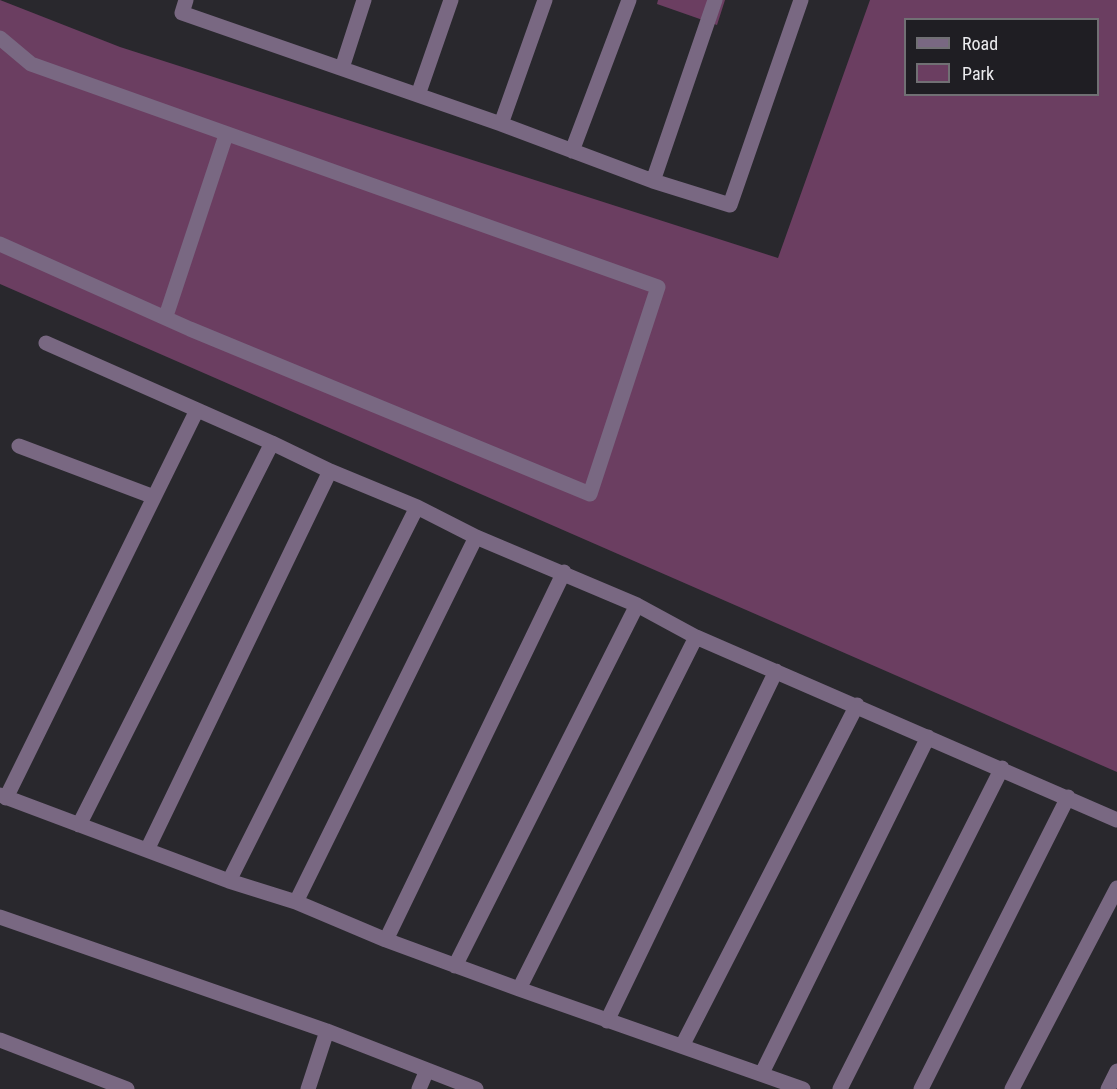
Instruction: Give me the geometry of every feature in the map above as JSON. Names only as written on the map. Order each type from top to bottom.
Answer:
[{"type":"street","points":[[186,0],[182,13],[501,124],[653,181],[730,205],[801,0]]},
{"type":"street","points":[[342,68],[364,0]]},
{"type":"street","points":[[418,96],[451,0]]},
{"type":"street","points":[[501,124],[545,0]]},
{"type":"street","points":[[572,151],[629,0]]},
{"type":"street","points":[[653,181],[715,0]]},
{"type":"street","points":[[0,38],[31,64],[658,287],[590,494],[190,329],[166,316],[0,243]]},
{"type":"street","points":[[166,316],[226,135]]},
{"type":"street","points":[[46,343],[330,471],[417,507],[476,537],[564,572],[637,605],[696,637],[1002,768],[1117,820]]},
{"type":"street","points":[[197,410],[3,796],[229,881],[296,902],[455,966],[803,1089]]},
{"type":"street","points":[[79,825],[272,443]]},
{"type":"street","points":[[20,446],[154,497]]},
{"type":"street","points":[[147,850],[330,471]]},
{"type":"street","points":[[229,881],[417,507]]},
{"type":"street","points":[[296,902],[476,537]]},
{"type":"street","points":[[386,940],[564,572]]},
{"type":"street","points":[[455,966],[637,605]]},
{"type":"street","points":[[519,989],[696,637]]},
{"type":"street","points":[[607,1021],[776,671]]},
{"type":"street","points":[[682,1046],[857,705]]},
{"type":"street","points":[[762,1073],[928,737]]},
{"type":"street","points":[[840,1089],[1002,768]]},
{"type":"street","points":[[921,1089],[1068,797]]},
{"type":"street","points":[[1012,1089],[1117,888]]},
{"type":"street","points":[[0,916],[327,1030],[476,1089]]},
{"type":"street","points":[[308,1089],[327,1030]]},
{"type":"street","points":[[0,1040],[127,1089]]},
{"type":"street","points":[[419,1089],[427,1070]]},
{"type":"street","points":[[1108,1089],[1117,1071]]},
{"type":"green space","points":[[0,0],[120,47],[778,258],[870,0],[1117,0],[1117,772],[0,284]]},
{"type":"green space","points":[[658,0],[725,0],[717,25],[657,4]]}]
